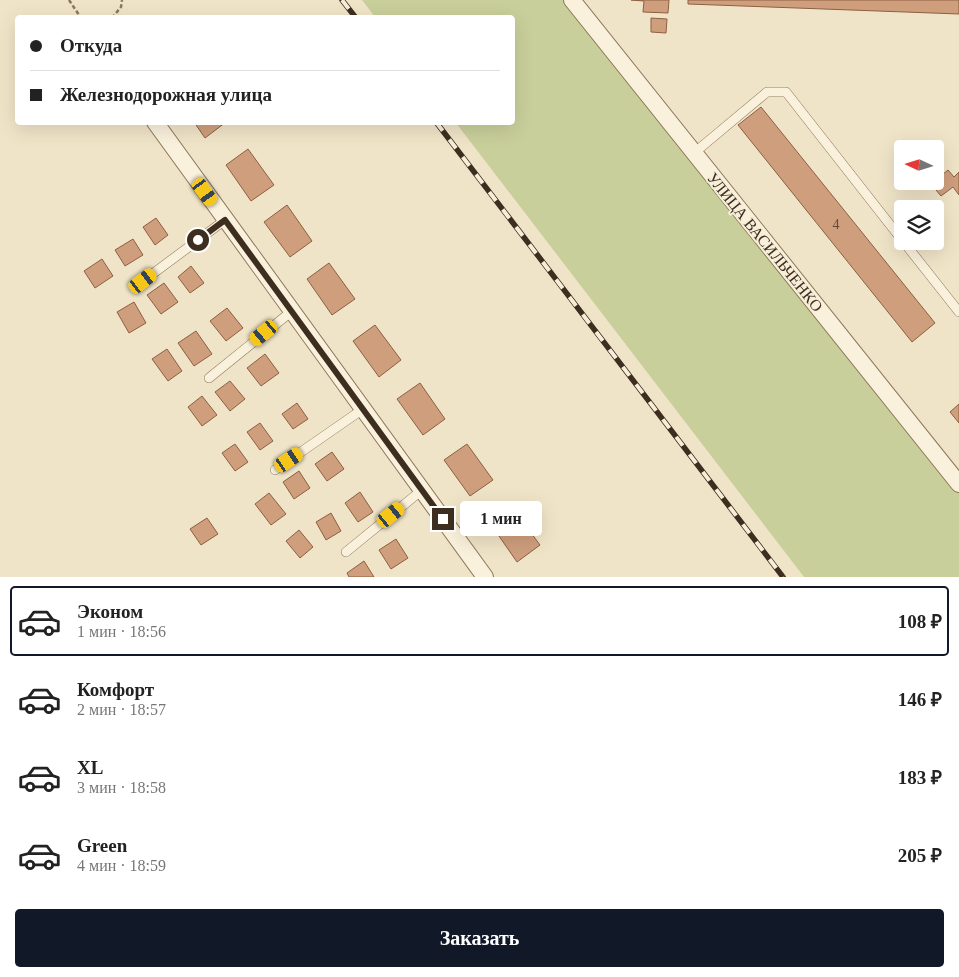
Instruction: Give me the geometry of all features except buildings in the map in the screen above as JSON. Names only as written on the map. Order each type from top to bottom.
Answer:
[{"type":"street","name":"УЛИЦА ВАСИЛЬЧЕНКО","points":[[572,0],[956,476]]},
{"type":"street","points":[[156,125],[485,577]]},
{"type":"lane","points":[[694,153],[766,92],[786,92],[894,230]]},
{"type":"lane","points":[[143,281],[225,220]]},
{"type":"lane","points":[[910,250],[959,312]]},
{"type":"lane","points":[[209,378],[292,311]]},
{"type":"lane","points":[[275,470],[363,409]]},
{"type":"lane","points":[[346,552],[422,490]]},
{"type":"path","points":[[69,0],[79,15]]},
{"type":"path","points":[[114,15],[121,7],[122,0]]},
{"type":"green space","points":[[362,0],[573,0],[959,481],[959,577],[804,577],[458,125],[515,125],[515,15],[373,15]]},
{"type":"railway","points":[[342,0],[354,15]]},
{"type":"railway","points":[[438,125],[783,577]]},
{"type":"route","points":[[198,240],[225,220],[443,519]]}]
